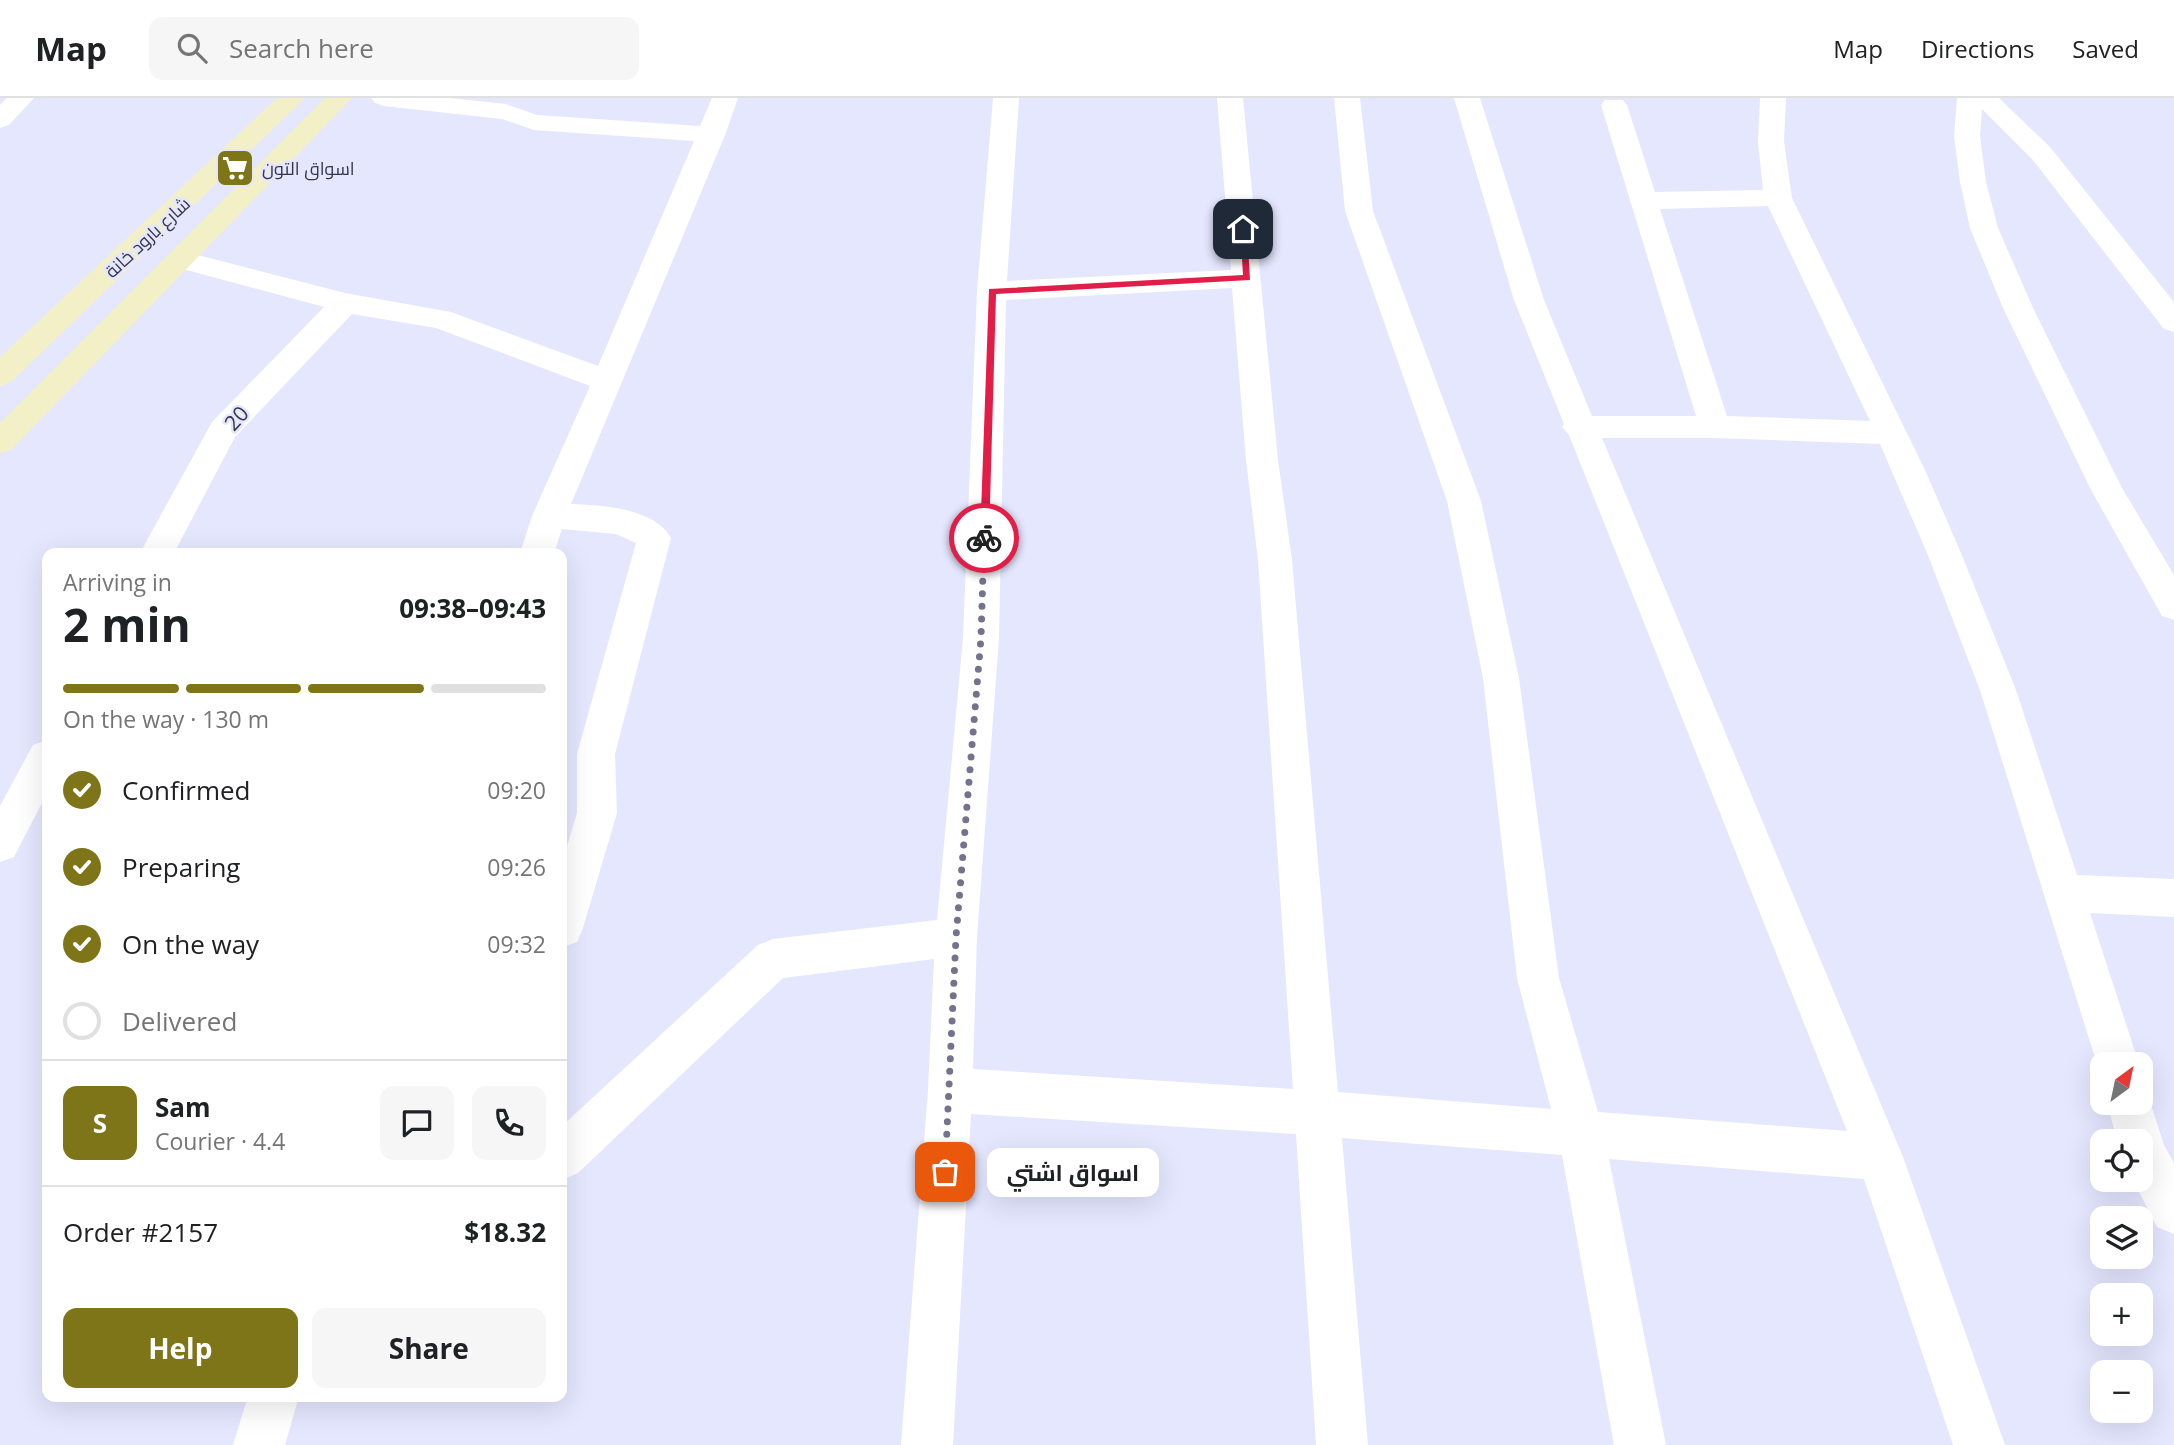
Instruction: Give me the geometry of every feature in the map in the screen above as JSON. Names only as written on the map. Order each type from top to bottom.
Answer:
[{"type":"main road","name":"شارع بارود خانة","points":[[1,373],[292,98]]},
{"type":"main road","name":"شارع بارود خانة","points":[[0,442],[339,98]]},
{"type":"main road","points":[[222,165],[267,172]]},
{"type":"street","points":[[0,120],[21,98]]},
{"type":"street","points":[[384,98],[521,106],[534,122],[712,135]]},
{"type":"street","points":[[539,548],[549,516],[726,98]]},
{"type":"street","points":[[928,1445],[950,1090],[956,937],[981,638],[992,291],[1006,98]]},
{"type":"street","points":[[1230,98],[1262,460],[1275,561],[1342,1445]]},
{"type":"street","points":[[1347,98],[1359,211],[1464,501],[1501,678],[1538,978],[1581,1134],[1640,1445]]},
{"type":"street","points":[[1467,98],[1529,300],[1578,427],[1880,1157],[1979,1445]]},
{"type":"street","points":[[1773,98],[1771,142],[1778,198],[1909,470],[1998,690],[2113,1052]]},
{"type":"street","points":[[1970,98],[1967,136],[1973,182],[1984,228],[2018,308],[2106,490],[2174,606]]},
{"type":"street","points":[[1985,98],[2041,153],[2174,321]]},
{"type":"street","points":[[1614,105],[1715,427]]},
{"type":"street","points":[[1644,201],[1778,198]]},
{"type":"street","points":[[182,260],[345,303],[441,319],[607,382]]},
{"type":"street","points":[[992,291],[1247,278]]},
{"type":"street","name":"20","points":[[160,548],[223,430],[345,303]]},
{"type":"street","points":[[1578,427],[1715,427],[1890,433]]},
{"type":"street","points":[[549,516],[619,520],[638,527],[654,538],[596,754],[597,813],[567,912]]},
{"type":"street","points":[[0,844],[42,765]]},
{"type":"street","points":[[2064,893],[2174,898]]},
{"type":"street","points":[[567,1152],[773,959],[956,937]]},
{"type":"street","points":[[950,1090],[1317,1112],[1880,1157]]},
{"type":"street","points":[[2133,1115],[2144,1154],[2174,1210]]},
{"type":"street","points":[[259,1445],[272,1402]]},
{"type":"way so far","points":[[945,1172],[956,937],[981,638],[984,538]]},
{"type":"place","name":"اسواق التون","points":[[235,168]]},
{"type":"place","name":"اسواق اشتي","points":[[945,1172]]},
{"type":"route","points":[[984,538],[992,291],[1247,278],[1243,229]]}]
